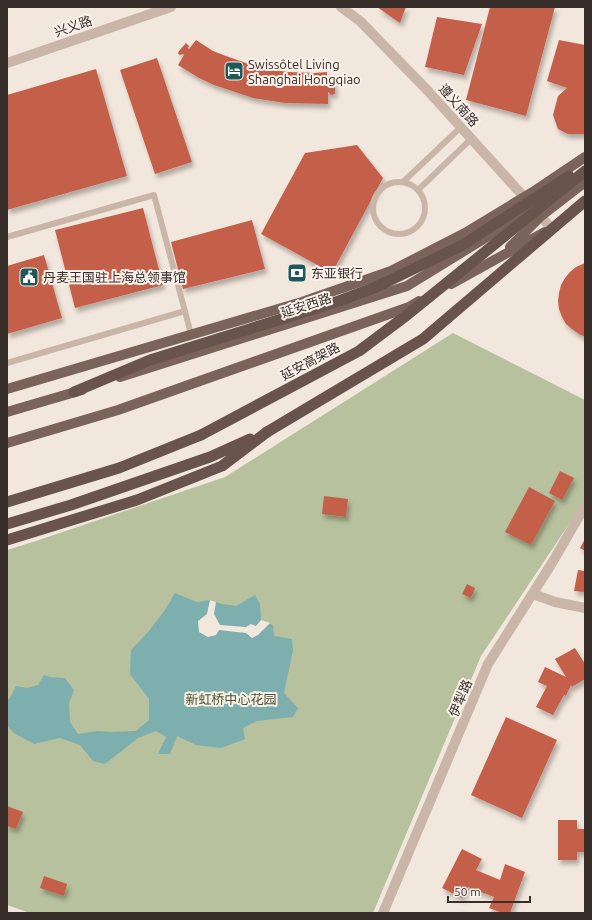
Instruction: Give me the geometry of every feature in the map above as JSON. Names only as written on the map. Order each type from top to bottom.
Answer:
[{"type":"highway","points":[[74,392],[150,360],[339,301],[376,287],[461,246],[585,166]]},
{"type":"highway","name":"延安高架路","points":[[7,502],[119,468],[201,435],[359,351],[408,315],[585,171]]},
{"type":"highway","points":[[7,540],[137,500],[222,466],[268,432],[423,339],[585,201]]},
{"type":"highway","points":[[7,524],[71,505],[210,457],[268,432]]},
{"type":"main road","name":"延安西路","points":[[7,389],[302,302],[391,270],[465,233],[585,157]]},
{"type":"main road","name":"延安西路","points":[[7,412],[406,286],[534,208],[585,166]]},
{"type":"main road","points":[[501,256],[541,216],[585,182]]},
{"type":"main road","points":[[7,443],[118,410],[410,307],[574,216],[585,207]]},
{"type":"street","name":"兴义路","points":[[7,63],[171,7]]},
{"type":"street","name":"遵义南路","points":[[340,7],[360,21],[429,92],[551,228]]},
{"type":"street","name":"伊犁路","points":[[383,913],[488,664],[533,594],[585,506]]},
{"type":"street","points":[[533,594],[555,602],[585,608]]},
{"type":"lane","points":[[403,182],[461,127]]},
{"type":"lane","points":[[418,190],[471,139]]},
{"type":"lane","points":[[403,182],[411,184],[423,197],[426,206],[425,215],[421,223],[414,230],[406,234],[397,234],[388,232],[381,227],[373,213],[373,204],[375,196],[387,184],[403,182]]},
{"type":"lane","points":[[7,238],[154,196],[191,334]]},
{"type":"lane","points":[[7,363],[185,311]]},
{"type":"green space","name":"新虹桥中心花园","points":[[453,333],[585,400],[585,498],[481,656],[373,913],[30,913],[7,905],[7,550],[225,477]]},
{"type":"water","points":[[175,593],[197,602],[210,600],[236,606],[255,595],[260,604],[261,620],[273,625],[274,636],[292,639],[293,650],[284,693],[298,708],[293,717],[257,721],[243,728],[245,739],[221,748],[196,745],[177,736],[170,754],[158,754],[166,737],[156,731],[138,738],[105,764],[93,761],[80,745],[60,738],[34,744],[14,733],[7,725],[7,700],[10,698],[16,686],[27,688],[38,685],[44,675],[65,678],[74,690],[69,703],[70,722],[78,734],[98,731],[136,731],[149,720],[149,699],[130,674],[131,650],[149,631],[165,610]]},
{"type":"pier","points":[[210,600],[216,602],[214,614],[220,625],[246,627],[251,624],[256,626],[261,620],[270,623],[258,635],[252,638],[246,633],[219,630],[216,635],[208,637],[199,632],[198,621],[207,614]]},
{"type":"building","points":[[377,7],[406,7],[400,23]]},
{"type":"building","points":[[490,7],[555,7],[526,116],[466,100]]},
{"type":"building","points":[[437,17],[482,24],[464,75],[425,67]]},
{"type":"building","name":"Swissôtel Living Shanghai Hongqiao","points":[[196,40],[213,51],[260,68],[288,72],[327,72],[327,84],[329,84],[332,80],[335,83],[335,94],[331,95],[328,92],[328,104],[285,103],[253,98],[214,85],[178,65],[184,55],[178,54],[179,51],[186,43],[189,46],[189,49]]},
{"type":"building","points":[[559,40],[585,45],[585,134],[568,134],[558,129],[553,115],[558,96],[567,88],[547,81]]},
{"type":"building","points":[[157,58],[192,162],[155,174],[120,70]]},
{"type":"building","points":[[96,69],[127,176],[7,210],[7,95]]},
{"type":"building","points":[[357,145],[383,178],[332,273],[261,234],[305,153]]},
{"type":"building","points":[[143,208],[163,285],[75,308],[55,230]]},
{"type":"building","points":[[252,220],[265,269],[183,289],[171,242]]},
{"type":"building","points":[[44,255],[62,318],[7,334],[7,266]]},
{"type":"building","points":[[585,263],[585,337],[566,324],[559,309],[558,301],[561,285],[565,278],[576,267]]},
{"type":"building","points":[[560,471],[574,478],[562,500],[549,493]]},
{"type":"building","points":[[529,487],[555,501],[531,545],[505,532]]},
{"type":"building","points":[[324,496],[348,499],[346,517],[322,514]]},
{"type":"building","points":[[585,539],[585,551],[580,548]]},
{"type":"building","points":[[578,570],[585,571],[585,592],[574,591]]},
{"type":"building","points":[[467,584],[475,588],[471,598],[462,594]]},
{"type":"building","points":[[575,648],[585,664],[585,679],[572,687],[571,685],[566,696],[564,695],[553,715],[536,707],[547,686],[538,682],[545,667],[566,677],[555,659]]},
{"type":"building","points":[[506,717],[557,740],[522,818],[471,795]]},
{"type":"building","points":[[7,806],[23,812],[16,829],[7,826]]},
{"type":"building","points":[[558,820],[577,820],[577,829],[585,829],[585,852],[577,852],[577,860],[558,860]]},
{"type":"building","points":[[462,849],[482,859],[476,870],[500,880],[505,864],[525,872],[510,913],[503,913],[489,908],[494,897],[468,887],[462,898],[442,888]]},
{"type":"building","points":[[44,876],[67,884],[64,896],[40,888]]},
{"type":"place","name":"Swissôtel Living Shanghai Hongqiao","points":[[234,71]]},
{"type":"place","name":"东亚银行","points":[[297,273]]},
{"type":"place","name":"丹麦王国驻上海总领事馆","points":[[29,277]]}]
